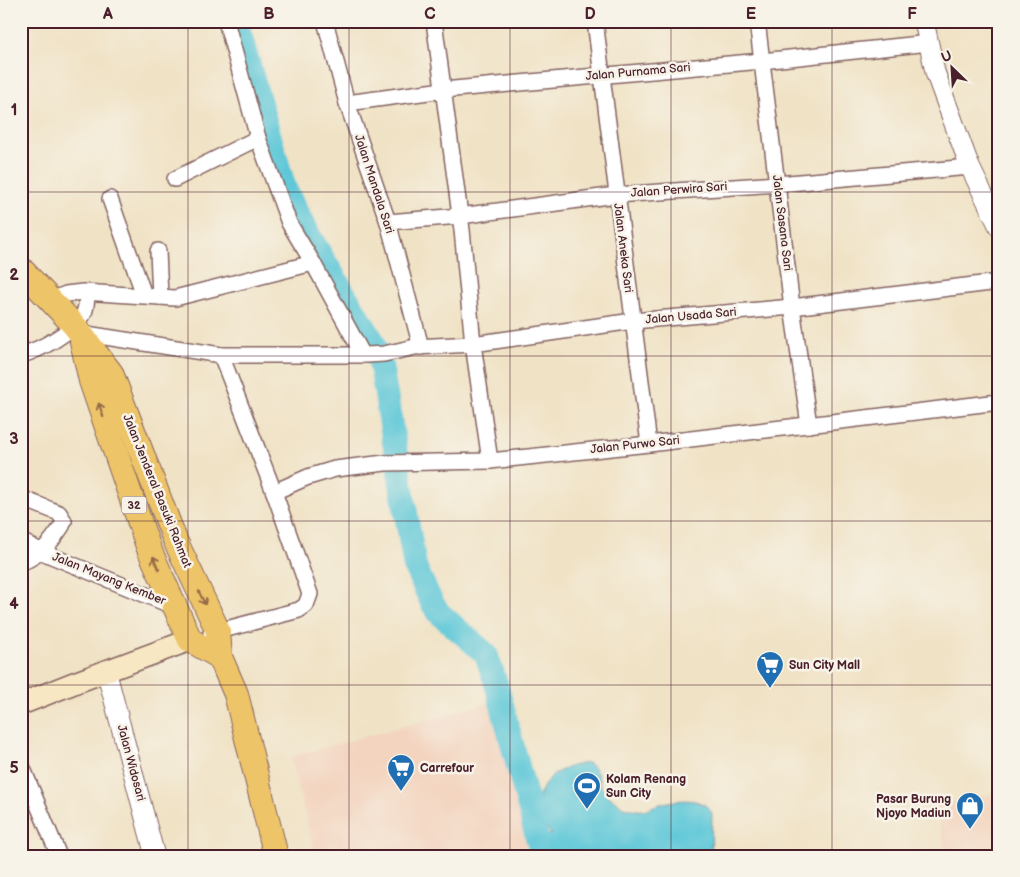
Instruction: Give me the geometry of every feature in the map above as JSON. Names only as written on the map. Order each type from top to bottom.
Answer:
[{"type":"highway","name":"Jalan Jenderal Basuki Rahmat","points":[[21,269],[77,329],[111,373],[175,540],[218,631],[220,657],[236,694],[276,856]]},
{"type":"highway","name":"Jalan Jenderal Basuki Rahmat","points":[[77,329],[91,381],[149,549],[190,640]]},
{"type":"highway","points":[[190,640],[220,657]]},
{"type":"main road","points":[[21,704],[106,670],[190,640]]},
{"type":"street","points":[[226,21],[258,138],[288,223],[365,355]]},
{"type":"street","name":"Jalan Mandala Sari","points":[[325,21],[347,103],[388,222],[421,347]]},
{"type":"street","points":[[434,21],[460,216],[473,344],[490,461]]},
{"type":"street","name":"Jalan Aneka Sari","points":[[595,21],[649,444]]},
{"type":"street","name":"Jalan Sasana Sari","points":[[757,21],[792,307],[809,425]]},
{"type":"street","points":[[924,21],[936,72],[970,167],[999,227]]},
{"type":"street","name":"Jalan Purnama Sari","points":[[347,103],[443,90],[762,61],[929,43]]},
{"type":"street","points":[[175,179],[258,138]]},
{"type":"street","name":"Jalan Perwira Sari","points":[[388,222],[460,216],[616,194],[777,184],[970,167]]},
{"type":"street","points":[[110,199],[152,296]]},
{"type":"street","points":[[152,296],[158,251]]},
{"type":"street","points":[[51,300],[66,294],[87,292],[175,298],[313,263]]},
{"type":"street","name":"Jalan Usada Sari","points":[[77,329],[221,355],[365,355],[384,354],[421,347],[473,344],[633,322],[792,307],[999,282]]},
{"type":"street","points":[[21,355],[77,329],[86,304],[87,292]]},
{"type":"street","points":[[190,640],[299,610],[306,605],[310,594],[274,492],[221,355]]},
{"type":"street","name":"Jalan Purwo Sari","points":[[274,492],[308,477],[335,468],[385,463],[490,461],[999,402]]},
{"type":"street","points":[[21,498],[59,513],[62,516],[62,526],[42,552],[21,563]]},
{"type":"street","name":"Jalan Mayang Kember","points":[[21,541],[42,552],[175,606]]},
{"type":"street","name":"Jalan Widosari","points":[[106,670],[155,856]]},
{"type":"street","points":[[21,764],[59,856]]},
{"type":"shaded area","name":"Carrefour","points":[[501,700],[542,856],[316,856],[290,757]]},
{"type":"shaded area","name":"Pasar Burung Njoyo Madiun","points":[[999,793],[999,856],[946,856],[936,805]]},
{"type":"water","name":"Kolam Renang Sun City","points":[[588,763],[597,773],[606,793],[623,807],[643,810],[669,802],[686,800],[702,803],[712,814],[711,856],[552,856],[545,854],[542,838],[551,834],[537,814],[541,792],[545,784],[558,772]]},
{"type":"waterway","points":[[236,21],[285,189],[305,229],[373,341],[381,365],[415,567],[432,603],[440,614],[486,654],[496,683],[542,856]]},
{"type":"place","name":"Sun City Mall","points":[[770,689]]},
{"type":"place","name":"Carrefour","points":[[401,792]]},
{"type":"place","name":"Kolam Renang Sun City","points":[[587,810]]},
{"type":"place","name":"Pasar Burung Njoyo Madiun","points":[[970,830]]}]
